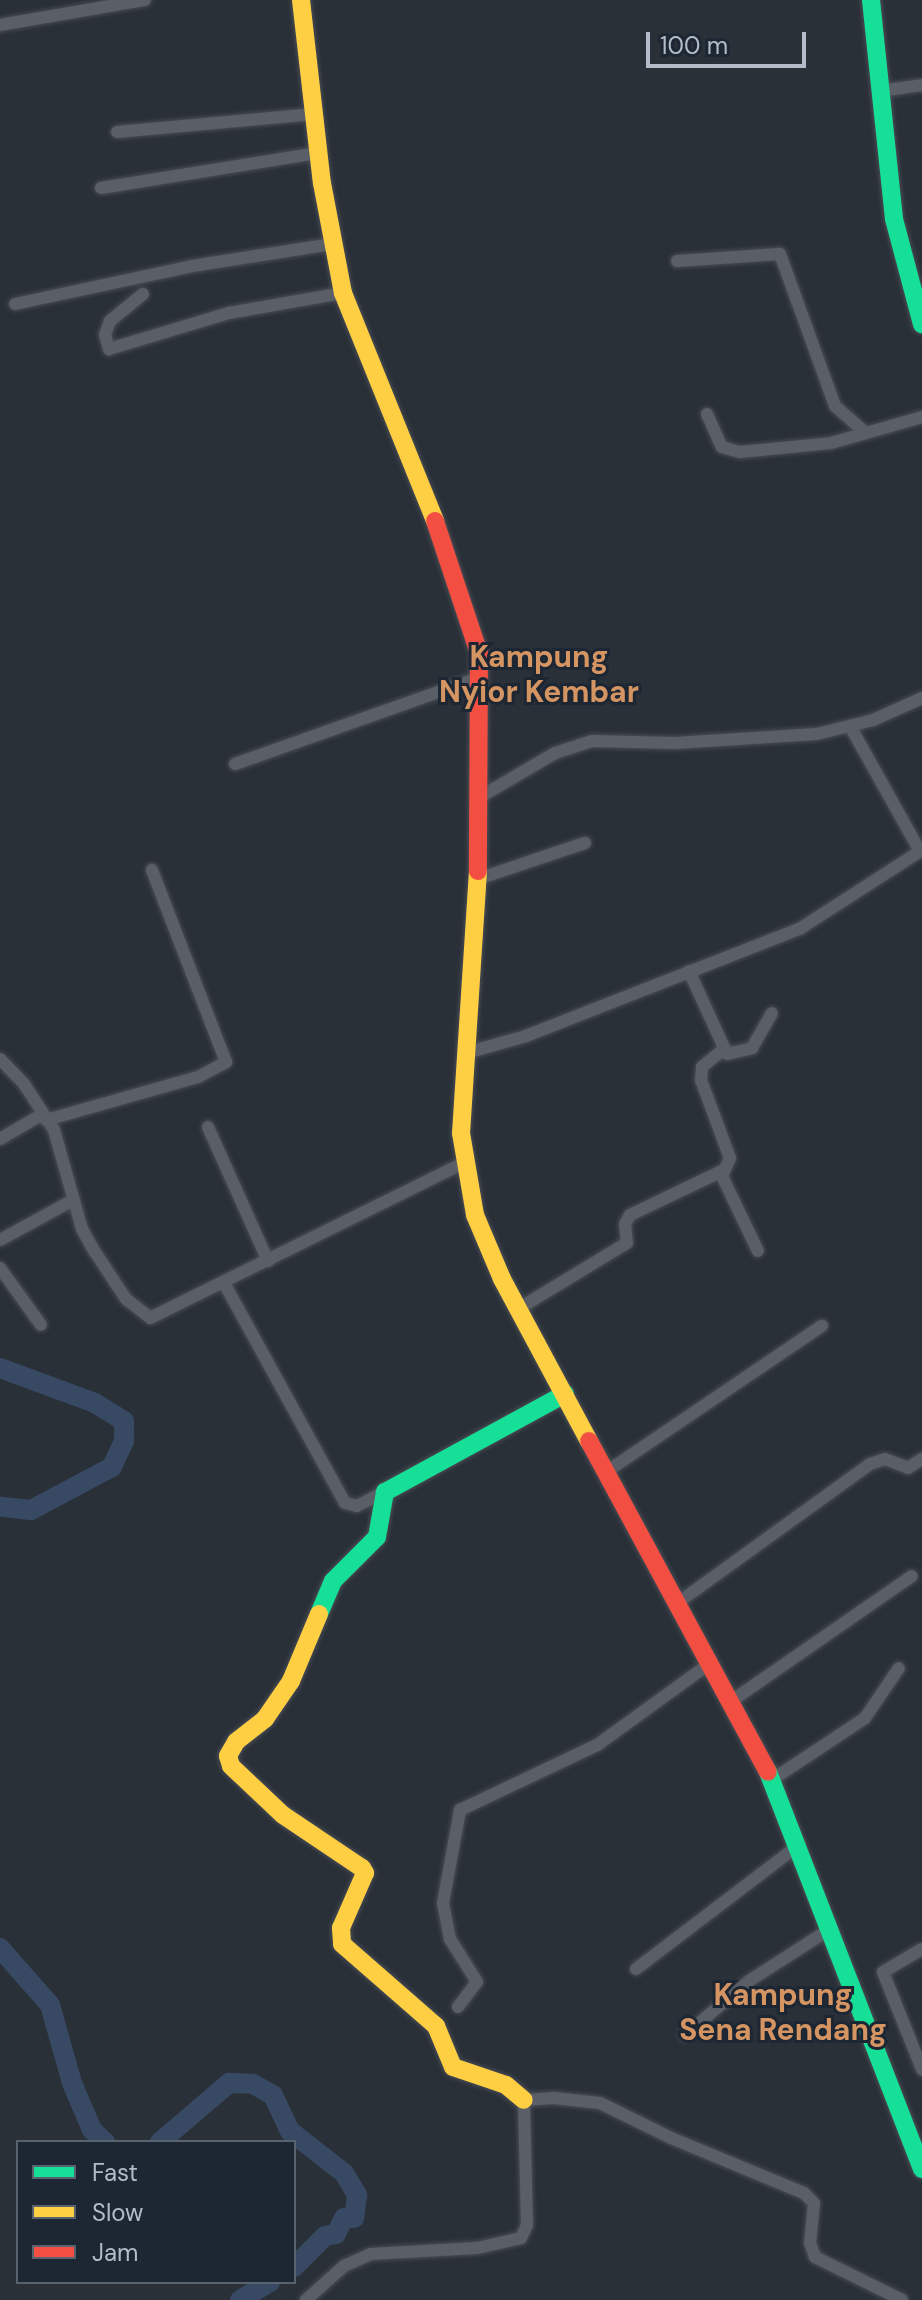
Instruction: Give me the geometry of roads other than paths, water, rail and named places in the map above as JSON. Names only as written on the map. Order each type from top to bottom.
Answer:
[{"type":"main road","points":[[301,0],[318,153],[343,293],[421,478],[467,612],[481,677],[478,879],[466,1053],[464,1163],[480,1228],[518,1309],[773,1779],[830,1929],[916,2131],[922,2169]]},
{"type":"main road","points":[[871,0],[894,219],[922,324]]},
{"type":"main road","points":[[524,2100],[506,2085],[453,2067],[436,2026],[342,1944],[341,1928],[365,1873],[362,1868],[283,1815],[228,1761],[230,1748],[265,1719],[291,1681],[340,1570],[377,1537],[385,1492],[565,1394]]},
{"type":"street","points":[[0,25],[145,0]]},
{"type":"street","points":[[880,91],[922,85]]},
{"type":"street","points":[[117,132],[314,114]]},
{"type":"street","points":[[101,188],[318,153]]},
{"type":"street","points":[[15,304],[192,266],[332,244]]},
{"type":"street","points":[[677,261],[780,254],[835,406],[866,433]]},
{"type":"street","points":[[143,294],[110,321],[105,335],[109,349],[200,320],[343,293]]},
{"type":"street","points":[[707,414],[717,441],[729,451],[811,446],[922,417]]},
{"type":"street","points":[[235,764],[481,677]]},
{"type":"street","points":[[480,797],[555,753],[592,741],[785,738],[850,726],[922,698]]},
{"type":"street","points":[[466,1053],[513,1041],[801,928],[921,851],[850,726]]},
{"type":"street","points":[[478,879],[585,843]]},
{"type":"street","points":[[0,1139],[44,1117],[198,1077],[226,1062],[152,870]]},
{"type":"street","points":[[689,971],[724,1049],[735,1055],[752,1048],[772,1013]]},
{"type":"street","points":[[518,1309],[627,1243],[625,1224],[630,1215],[724,1170],[730,1158],[700,1072],[724,1049]]},
{"type":"street","points":[[0,1059],[24,1084],[44,1117],[70,1177],[73,1200],[95,1252],[140,1314],[161,1316],[464,1163]]},
{"type":"street","points":[[208,1127],[268,1261]]},
{"type":"street","points":[[724,1170],[758,1251]]},
{"type":"street","points":[[0,1240],[73,1200]]},
{"type":"street","points":[[0,1268],[41,1325]]},
{"type":"street","points":[[224,1283],[345,1503],[357,1506],[385,1492]]},
{"type":"street","points":[[606,1472],[822,1326]]},
{"type":"street","points":[[676,1604],[870,1464],[885,1459],[908,1468],[922,1459]]},
{"type":"street","points":[[730,1702],[912,1576]]},
{"type":"street","points":[[458,2007],[477,1982],[450,1939],[443,1903],[460,1810],[597,1745],[709,1664]]},
{"type":"street","points":[[773,1779],[865,1718],[899,1668]]},
{"type":"street","points":[[636,1969],[800,1844]]},
{"type":"street","points":[[685,2035],[749,1981],[830,1929]]},
{"type":"street","points":[[922,1949],[883,1972],[922,2069]]},
{"type":"street","points":[[306,2300],[344,2266],[371,2254],[477,2248],[521,2238],[527,2225],[524,2100],[600,2103],[671,2138],[804,2193],[814,2203],[810,2243],[815,2257],[902,2300]]},
{"type":"waterway","points":[[0,1368],[95,1403],[124,1421],[124,1441],[112,1467],[31,1510],[0,1507]]},
{"type":"waterway","points":[[0,1948],[50,2005],[72,2083],[92,2130],[103,2140]]},
{"type":"waterway","points":[[162,2140],[229,2083],[253,2084],[273,2095],[290,2131],[344,2173],[357,2195],[354,2218],[344,2218],[336,2234],[325,2236],[296,2265]]},
{"type":"waterway","points":[[240,2300],[267,2284]]},
{"type":"district","name":"Kampung Nyior Kembar","points":[[539,674]]},
{"type":"district","name":"Kampung Sena Rendang","points":[[783,2012]]}]
